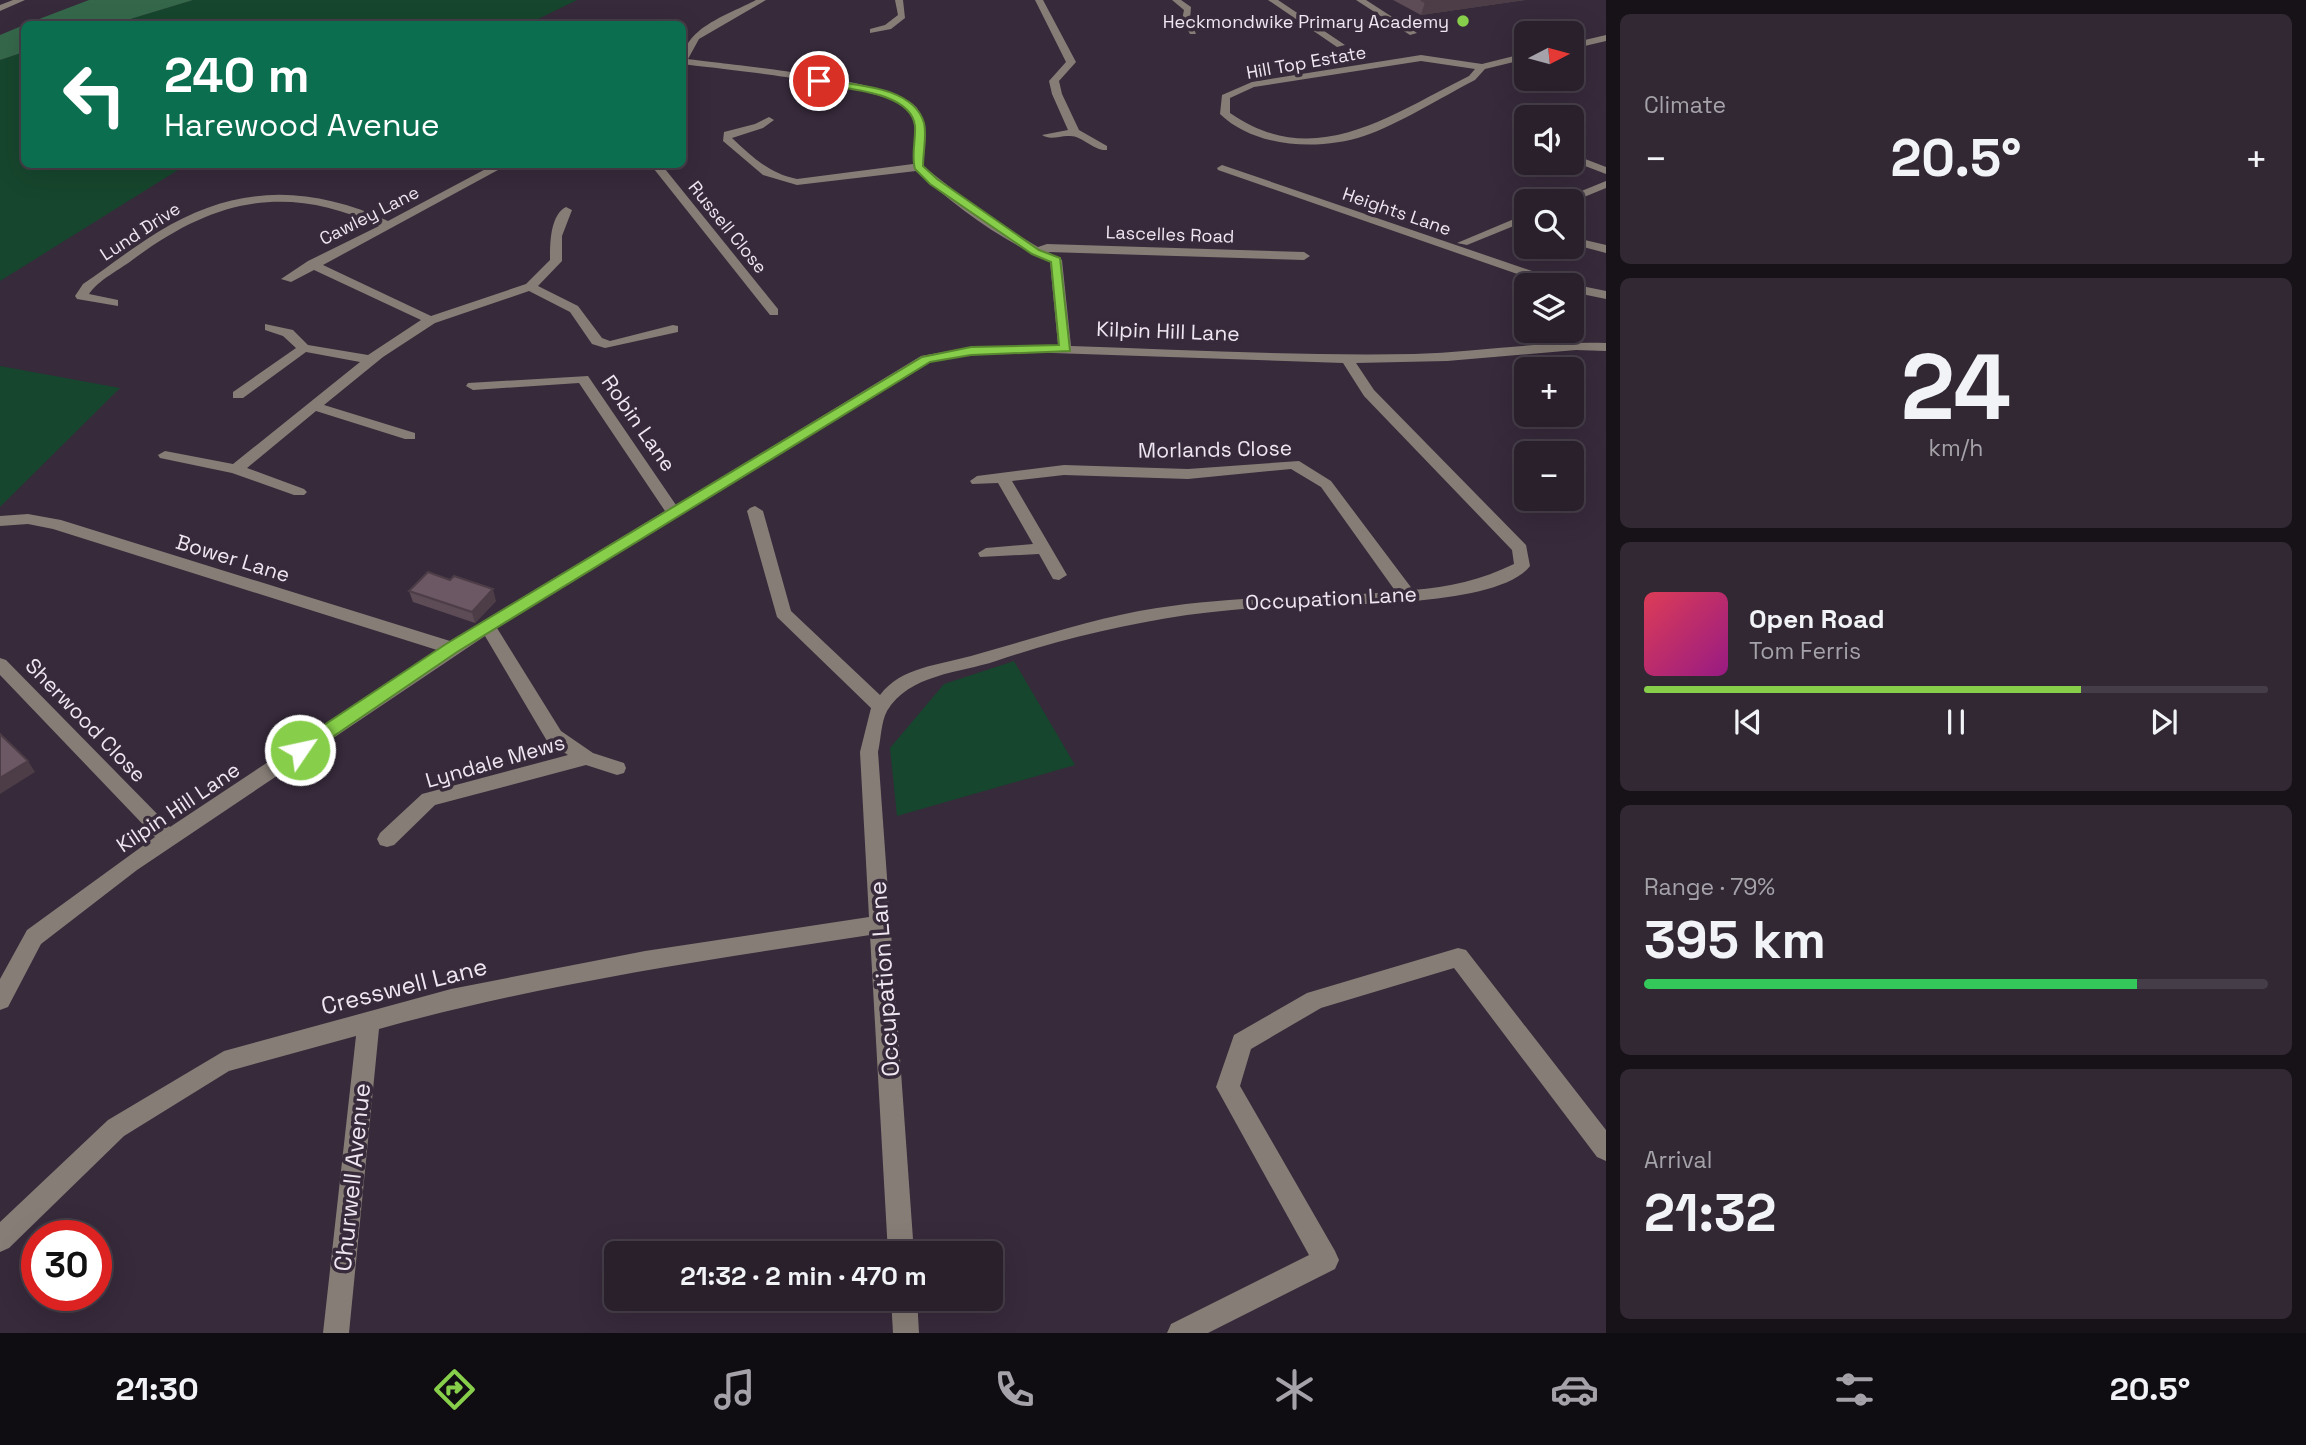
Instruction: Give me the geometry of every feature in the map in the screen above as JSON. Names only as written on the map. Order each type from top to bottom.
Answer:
[{"type":"street","points":[[0,8],[21,0]]},
{"type":"street","points":[[686,54],[695,37],[762,0]]},
{"type":"street","points":[[873,31],[887,27],[902,16],[899,0]]},
{"type":"street","points":[[1039,0],[1071,62],[1054,81],[1055,95],[1070,114],[1074,132]]},
{"type":"street","points":[[1177,0],[1188,9],[1186,20],[1193,32]]},
{"type":"street","points":[[1272,0],[1340,45]]},
{"type":"street","points":[[1360,0],[1413,33]]},
{"type":"street","points":[[887,27],[898,30]]},
{"type":"street","points":[[686,36],[695,37]]},
{"type":"street","points":[[1584,43],[1606,38]]},
{"type":"street","name":"Hill Top Estate","points":[[1482,67],[1472,78],[1362,134],[1318,142],[1281,139],[1248,130],[1225,114],[1225,97],[1252,85],[1421,58],[1482,67],[1514,59]]},
{"type":"street","points":[[686,62],[846,85],[882,93],[909,105],[919,123],[918,167]]},
{"type":"street","points":[[769,120],[759,126],[728,134],[727,139],[752,163],[781,180],[797,182],[918,167],[1035,252],[1056,260],[1065,348]]},
{"type":"street","points":[[1047,135],[1074,132],[1103,148]]},
{"type":"street","points":[[1584,162],[1606,171]]},
{"type":"street","name":"Cawley Lane","points":[[288,279],[496,168]]},
{"type":"street","name":"Russell Close","points":[[658,168],[774,312]]},
{"type":"street","name":"Heights Lane","points":[[1222,168],[1525,273]]},
{"type":"street","points":[[1584,193],[1606,184]]},
{"type":"street","name":"Lund Drive","points":[[81,296],[87,286],[164,233],[203,213],[241,201],[305,196],[355,208],[387,225]]},
{"type":"street","points":[[236,469],[371,360],[430,320],[530,287],[556,261],[556,236],[566,210]]},
{"type":"street","points":[[1463,243],[1514,222]]},
{"type":"street","points":[[1584,244],[1606,249]]},
{"type":"street","name":"Lascelles Road","points":[[1035,252],[1047,248],[1304,256]]},
{"type":"street","points":[[312,264],[430,320]]},
{"type":"street","points":[[530,287],[574,309],[597,341],[610,345],[673,329]]},
{"type":"street","points":[[1584,290],[1606,295]]},
{"type":"street","points":[[66,297],[81,296],[114,303]]},
{"type":"street","points":[[270,327],[288,333],[304,348],[371,360]]},
{"type":"street","name":"Kilpin Hill Lane","points":[[0,1000],[34,937],[169,838],[452,648],[926,359],[971,351],[1065,348],[1347,359],[1447,357],[1576,346],[1606,347]]},
{"type":"street","points":[[238,396],[304,348]]},
{"type":"street","name":"Occupation Lane","points":[[900,1241],[869,752],[880,706],[912,676],[985,658],[1017,646],[1181,609],[1261,602],[1408,596],[1502,580],[1522,566],[1520,549],[1369,393],[1347,359]]},
{"type":"street","name":"Robin Lane","points":[[473,386],[583,379],[674,513]]},
{"type":"street","points":[[314,406],[410,436]]},
{"type":"street","points":[[165,455],[236,469],[299,492]]},
{"type":"street","name":"Morlands Close","points":[[977,481],[1064,470],[1188,474],[1294,464],[1326,484],[1408,596]]},
{"type":"street","points":[[1003,478],[1059,575]]},
{"type":"street","points":[[755,511],[783,613],[880,706]]},
{"type":"street","name":"Bower Lane","points":[[0,521],[28,519],[55,524],[452,648]]},
{"type":"street","points":[[986,553],[1044,548]]},
{"type":"street","name":"Lyndale Mews","points":[[488,626],[554,736],[586,758],[617,768]]},
{"type":"street","name":"Sherwood Close","points":[[0,664],[169,838]]},
{"type":"street","name":"Lyndale Mews","points":[[387,839],[429,799],[586,758]]},
{"type":"street","name":"Cresswell Lane","points":[[0,1239],[116,1128],[224,1062],[451,999],[645,960],[881,923]]},
{"type":"street","points":[[1180,1333],[1326,1260],[1228,1087],[1242,1042],[1315,1000],[1458,957],[1606,1149]]},
{"type":"street","name":"Churwell Avenue","points":[[336,1333],[369,1020]]},
{"type":"street","points":[[905,1311],[906,1333]]},
{"type":"green space","points":[[89,0],[193,0],[124,21],[34,21]]},
{"type":"green space","points":[[193,0],[577,0],[534,21],[124,21]]},
{"type":"green space","points":[[21,26],[21,53],[0,60],[0,35]]},
{"type":"green space","points":[[21,53],[21,168],[181,168],[0,281],[0,60]]},
{"type":"green space","points":[[0,366],[120,388],[0,507]]},
{"type":"green space","points":[[1014,661],[1075,765],[897,816],[890,748],[944,684]]},
{"type":"building","points":[[428,572],[450,580],[454,576],[493,589],[472,612],[409,591]]},
{"type":"building","points":[[0,734],[28,761],[0,778]]},
{"type":"place","name":"Heckmondwike Primary Academy","points":[[1463,21]]},
{"type":"route","points":[[300,750],[452,648],[926,359],[971,351],[1065,348],[1056,260],[1035,252],[918,167],[919,123],[909,105],[882,93],[819,81]]}]
